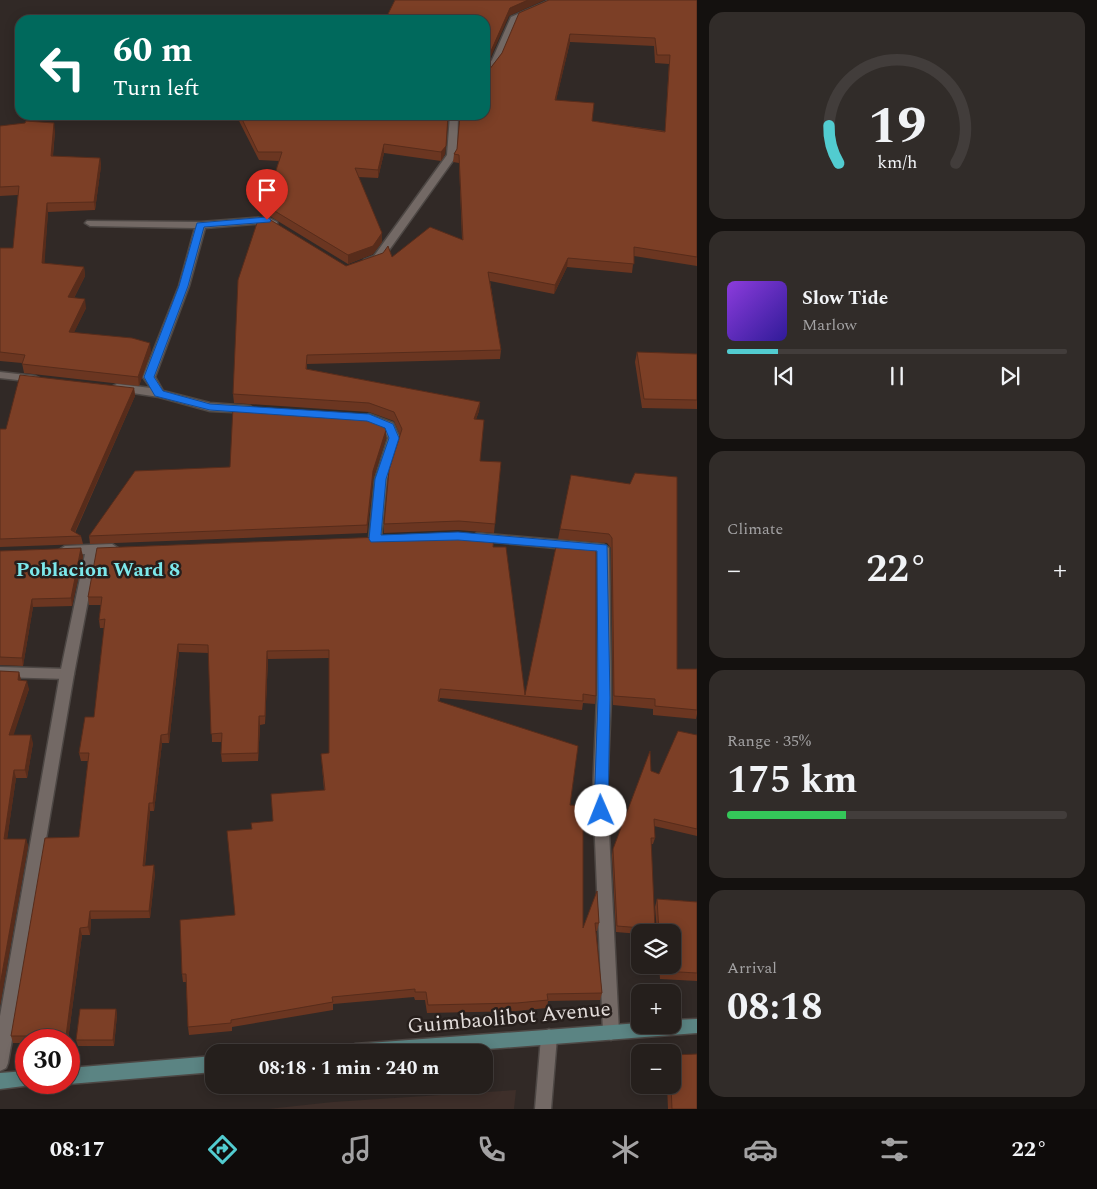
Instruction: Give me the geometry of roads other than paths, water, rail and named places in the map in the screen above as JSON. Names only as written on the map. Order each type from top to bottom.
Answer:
[{"type":"street","points":[[490,69],[496,61],[514,19],[557,0]]},
{"type":"street","points":[[354,267],[378,258],[452,155],[454,120]]},
{"type":"street","points":[[90,223],[200,225],[267,220],[282,229]]},
{"type":"street","points":[[159,393],[149,377],[184,286],[200,225]]},
{"type":"street","points":[[0,375],[50,381]]},
{"type":"street","points":[[109,388],[159,393],[210,407],[260,410]]},
{"type":"street","points":[[359,417],[369,418],[389,426],[394,438],[381,479],[375,539]]},
{"type":"street","points":[[468,537],[602,548],[604,698],[600,792],[611,1032]]},
{"type":"street","points":[[55,551],[121,548]]},
{"type":"street","points":[[0,1063],[67,674],[92,549]]},
{"type":"street","points":[[0,672],[67,674]]},
{"type":"street","name":"Guimbaolibot Avenue","points":[[458,1044],[697,1026]]},
{"type":"street","points":[[543,1109],[549,1037]]},
{"type":"street","points":[[80,1075],[205,1065]]},
{"type":"street","points":[[0,1081],[15,1080]]},
{"type":"district","name":"Poblacion Ward 8","points":[[98,570]]}]
